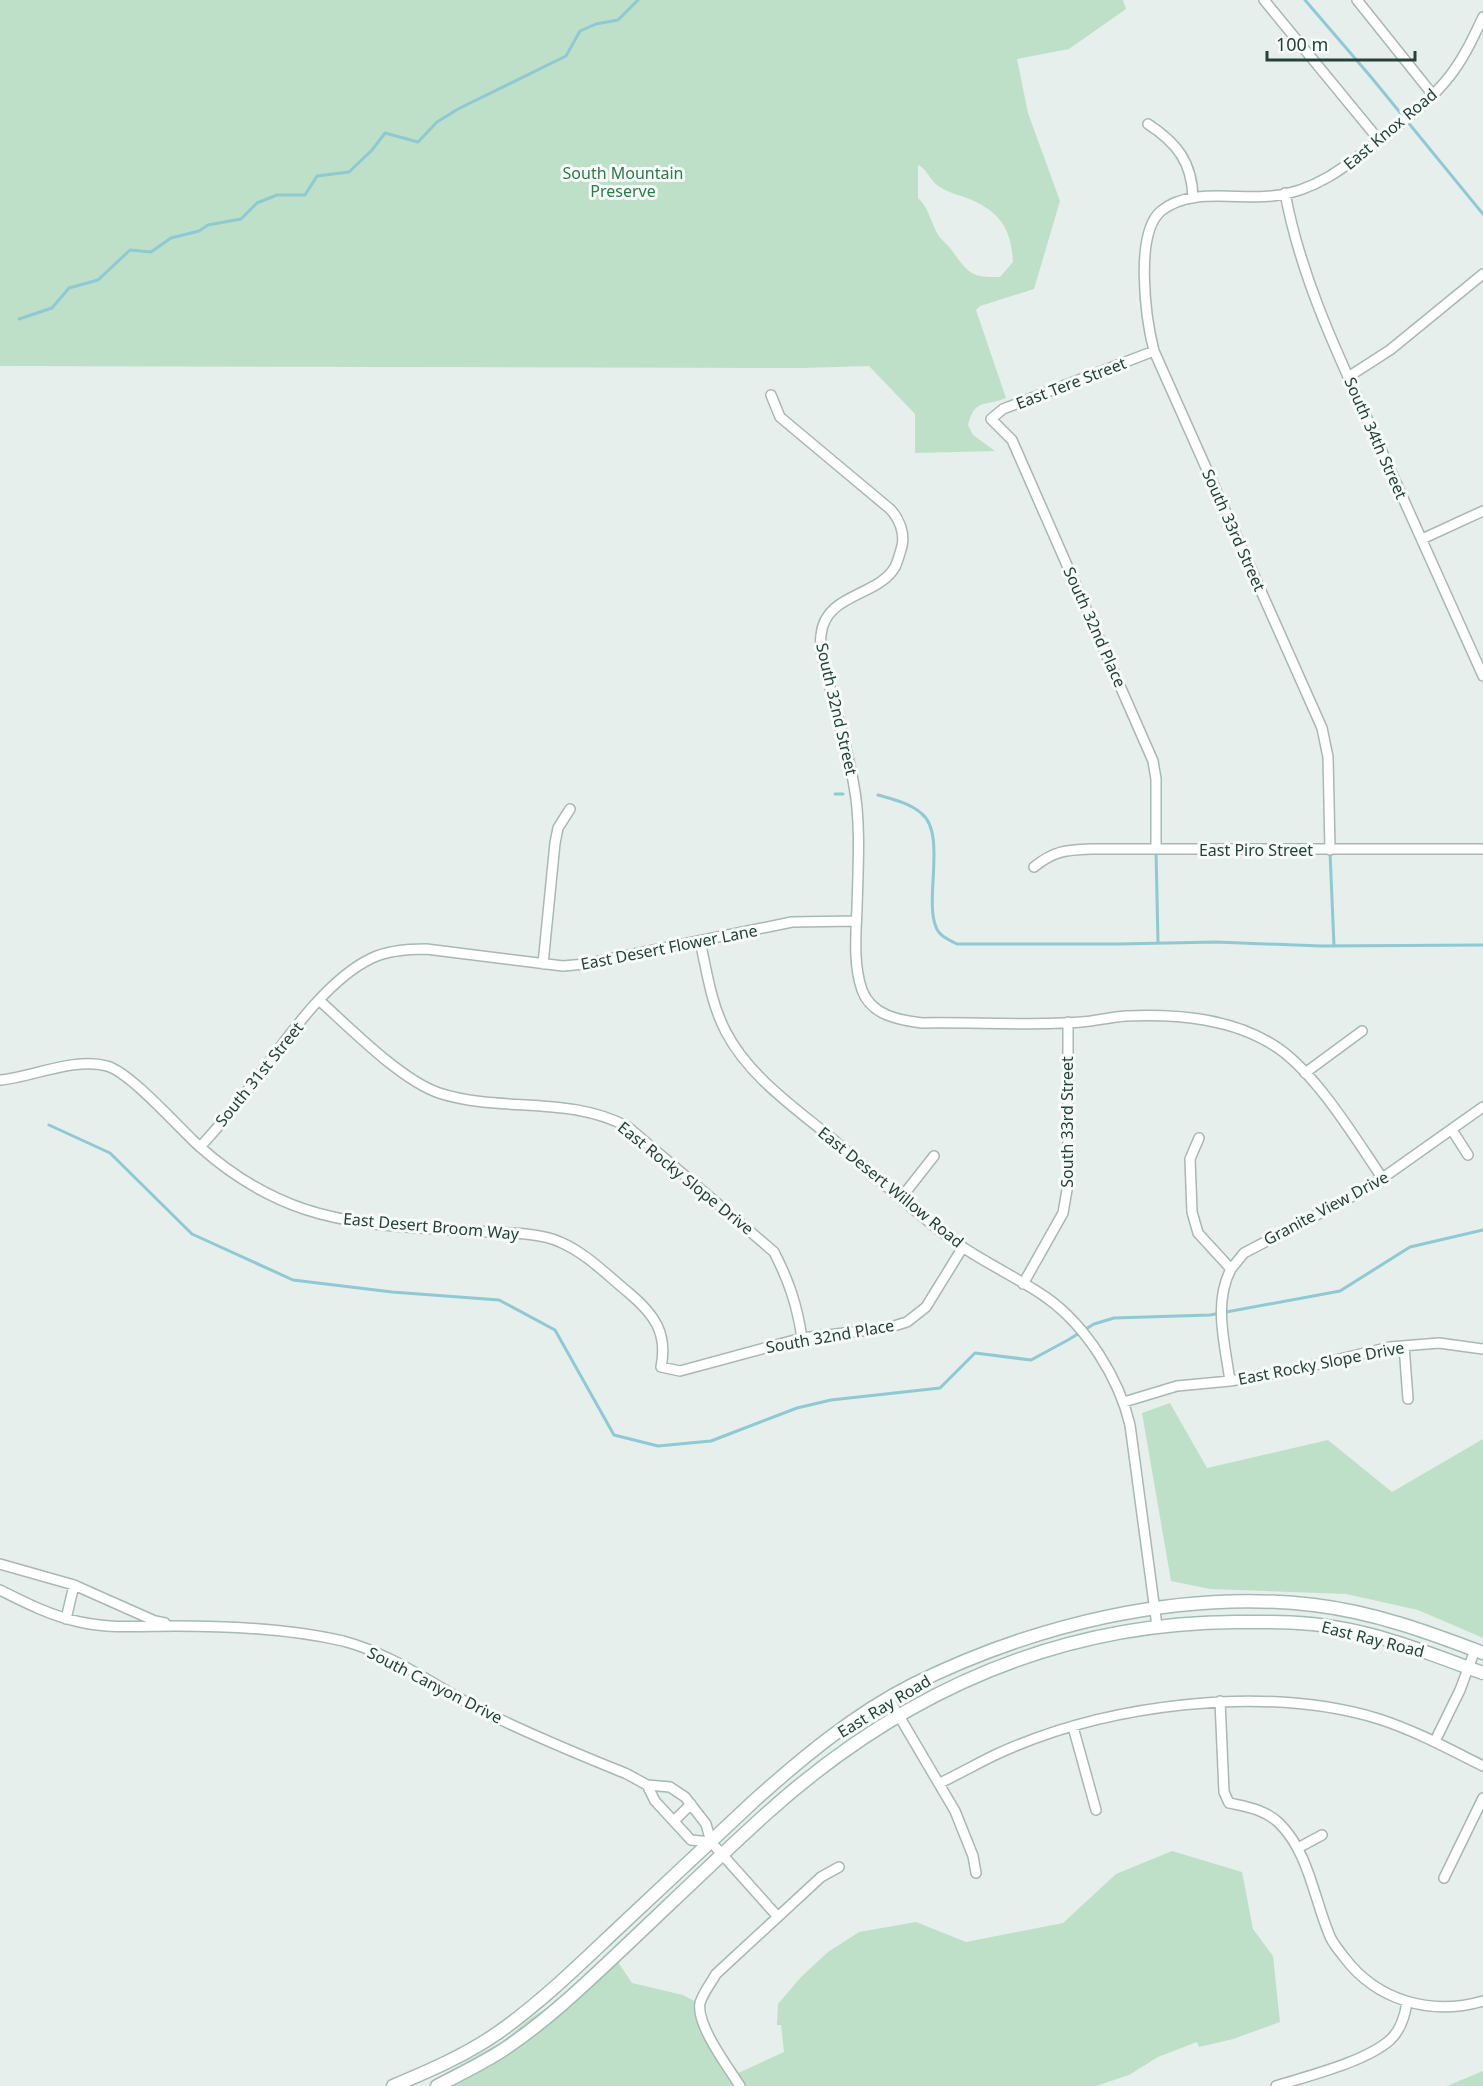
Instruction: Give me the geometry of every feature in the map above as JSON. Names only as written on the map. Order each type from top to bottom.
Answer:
[{"type":"main road","name":"East Ray Road","points":[[437,2086],[476,2067],[534,2028],[591,1978],[717,1850],[799,1761],[849,1724],[889,1699],[911,1686],[960,1664],[1044,1632],[1071,1625],[1155,1609],[1258,1602],[1312,1605],[1391,1620],[1479,1652]]},
{"type":"main road","name":"East Ray Road","points":[[393,2086],[468,2051],[497,2033],[717,1850],[804,1780],[860,1739],[900,1714],[965,1680],[1017,1659],[1079,1641],[1156,1626],[1183,1623],[1260,1622],[1333,1627],[1388,1639],[1483,1673]]},
{"type":"street","points":[[1264,0],[1379,140]]},
{"type":"street","points":[[1357,0],[1433,95]]},
{"type":"street","name":"East Knox Road","points":[[1159,213],[1181,199],[1285,194],[1301,190],[1337,173],[1433,95],[1462,59],[1483,17]]},
{"type":"street","points":[[1148,124],[1167,136],[1180,152],[1193,180],[1193,198]]},
{"type":"street","name":"South 34th Street","points":[[1285,194],[1291,226],[1308,283],[1483,676]]},
{"type":"street","name":"South 33rd Street","points":[[1159,213],[1151,225],[1145,245],[1148,327],[1154,351],[1322,728],[1328,757],[1330,850]]},
{"type":"street","points":[[1348,377],[1390,350],[1483,274]]},
{"type":"street","name":"East Tere Street","points":[[991,419],[1004,409],[1154,351]]},
{"type":"street","name":"South 32nd Street","points":[[771,395],[780,417],[890,509],[897,516],[901,526],[903,541],[894,569],[880,581],[839,604],[825,620],[821,635],[826,670],[856,799],[856,921],[858,973],[863,992],[873,1007],[899,1020],[921,1023],[1068,1022]]},
{"type":"street","name":"South 32nd Place","points":[[991,419],[1012,440],[1153,761],[1156,779],[1156,849]]},
{"type":"street","points":[[1422,539],[1483,511]]},
{"type":"street","points":[[543,964],[555,843],[558,828],[570,809]]},
{"type":"street","name":"East Piro Street","points":[[1034,867],[1047,856],[1057,852],[1094,849],[1483,849]]},
{"type":"street","name":"East Desert Flower Lane","points":[[320,1001],[344,977],[372,958],[408,949],[426,949],[563,966],[585,964],[792,922],[856,921]]},
{"type":"street","name":"East Desert Willow Road","points":[[700,941],[715,1011],[727,1034],[750,1066],[901,1198],[963,1247],[1046,1297],[1066,1313],[1094,1349],[1124,1402]]},
{"type":"street","name":"South 31st Street","points":[[200,1147],[246,1093],[292,1030],[320,1001]]},
{"type":"street","name":"East Rocky Slope Drive","points":[[320,1001],[411,1079],[437,1092],[461,1099],[588,1111],[628,1127],[774,1252],[789,1280],[799,1315],[802,1338]]},
{"type":"street","points":[[1068,1022],[1124,1016],[1182,1016],[1222,1023],[1253,1034],[1278,1048],[1316,1084],[1383,1179]]},
{"type":"street","name":"South 33rd Street","points":[[1023,1284],[1058,1225],[1068,1184],[1068,1022]]},
{"type":"street","points":[[1305,1073],[1362,1031]]},
{"type":"street","name":"East Desert Broom Way","points":[[0,1080],[71,1066],[90,1064],[108,1066],[128,1077],[200,1147],[240,1178],[273,1196],[304,1209],[337,1218],[370,1223],[523,1234],[558,1240],[581,1252],[644,1305],[654,1317],[664,1351],[661,1367]]},
{"type":"street","name":"Granite View Drive","points":[[1231,1269],[1245,1253],[1383,1179],[1483,1107]]},
{"type":"street","points":[[1452,1130],[1468,1155]]},
{"type":"street","points":[[1199,1138],[1190,1159],[1192,1212],[1198,1233],[1231,1269],[1224,1282],[1221,1304],[1230,1381]]},
{"type":"street","points":[[901,1198],[934,1156]]},
{"type":"street","name":"South 32nd Place","points":[[661,1367],[680,1371],[802,1338],[887,1328],[907,1322],[926,1307],[963,1247]]},
{"type":"street","name":"East Rocky Slope Drive","points":[[1124,1402],[1177,1386],[1230,1381],[1290,1371],[1373,1350],[1439,1343],[1483,1349]]},
{"type":"street","points":[[1404,1346],[1408,1399]]},
{"type":"street","points":[[1124,1402],[1130,1425],[1156,1626]]},
{"type":"street","name":"South Canyon Drive","points":[[0,1564],[75,1585],[155,1621],[177,1626]]},
{"type":"street","points":[[66,1619],[75,1585]]},
{"type":"street","name":"South Canyon Drive","points":[[0,1590],[46,1613],[82,1623],[302,1634],[344,1641],[378,1654],[480,1709],[647,1785],[670,1787],[685,1797],[706,1824],[717,1850]]},
{"type":"street","points":[[1435,1741],[1469,1668],[1479,1652]]},
{"type":"street","points":[[889,1699],[940,1783],[965,1834],[976,1873]]},
{"type":"street","points":[[940,1783],[998,1754],[1073,1727],[1155,1709],[1220,1701],[1293,1703],[1343,1710],[1380,1719],[1435,1741],[1483,1766]]},
{"type":"street","points":[[1220,1701],[1224,1792],[1229,1803],[1259,1809],[1278,1822],[1298,1848],[1330,1938],[1346,1959],[1365,1980],[1391,1996],[1407,2002],[1425,2006],[1464,2007],[1483,2001]]},
{"type":"street","points":[[1073,1727],[1096,1810]]},
{"type":"street","name":"South Canyon Drive","points":[[647,1785],[655,1801],[691,1840],[717,1850]]},
{"type":"street","points":[[1444,1878],[1483,1798]]},
{"type":"street","points":[[674,1821],[691,1804]]},
{"type":"street","points":[[1298,1848],[1322,1836]]},
{"type":"street","points":[[717,1850],[778,1917]]},
{"type":"street","points":[[740,2086],[715,2047],[702,2018],[700,2004],[716,1974],[821,1877],[838,1867]]},
{"type":"street","points":[[1276,2086],[1364,2056],[1390,2039],[1404,2018],[1407,2002]]},
{"type":"green space","name":"South Mountain Preserve","points":[[0,0],[1123,0],[1126,9],[1069,49],[1017,59],[1028,113],[1060,201],[1034,289],[980,306],[976,310],[1006,398],[977,407],[968,425],[973,435],[995,451],[915,453],[915,414],[869,366],[803,368],[0,366]],"holes":[[[918,165],[937,185],[982,205],[998,217],[1007,232],[1013,262],[1000,277],[976,275],[966,269],[939,236],[927,209],[918,198]]]},
{"type":"green space","points":[[1170,1403],[1207,1468],[1328,1440],[1392,1492],[1483,1439],[1483,1638],[1418,1610],[1346,1594],[1210,1589],[1171,1581],[1142,1413]]},
{"type":"green space","points":[[1172,1851],[1242,1872],[1253,1929],[1273,1956],[1280,2022],[1233,2039],[1199,2047],[1197,2042],[1158,2057],[1129,2075],[1096,2086],[452,2086],[446,2073],[503,2041],[531,2018],[618,1962],[632,1983],[683,1995],[700,2004],[702,2018],[734,2075],[784,2052],[781,2025],[777,2025],[778,2004],[801,1977],[828,1952],[859,1932],[916,1922],[966,1942],[1063,1923],[1116,1874]]},
{"type":"green space","points":[[1483,2071],[1483,2086],[1447,2086]]},
{"type":"waterway","points":[[19,319],[52,308],[69,288],[98,280],[130,250],[151,252],[171,238],[199,231],[208,225],[241,219],[257,203],[277,195],[305,195],[317,176],[349,172],[372,150],[385,133],[418,142],[437,122],[458,109],[566,56],[580,31],[596,24],[618,20],[638,0]]},
{"type":"waterway","points":[[1305,0],[1483,214]]},
{"type":"waterway","points":[[835,794],[843,794]]},
{"type":"waterway","points":[[878,795],[912,807],[929,822],[934,850],[933,915],[939,933],[957,944],[1216,942],[1321,946],[1483,945]]},
{"type":"waterway","points":[[1156,851],[1158,943]]},
{"type":"waterway","points":[[1330,852],[1334,946]]},
{"type":"waterway","points":[[49,1125],[110,1153],[192,1234],[293,1280],[392,1292],[499,1300],[555,1330],[614,1435],[658,1446],[711,1441],[797,1408],[831,1400],[940,1388],[975,1353],[1031,1360],[1094,1324],[1114,1318],[1210,1315],[1340,1291],[1410,1247],[1483,1230]]}]
